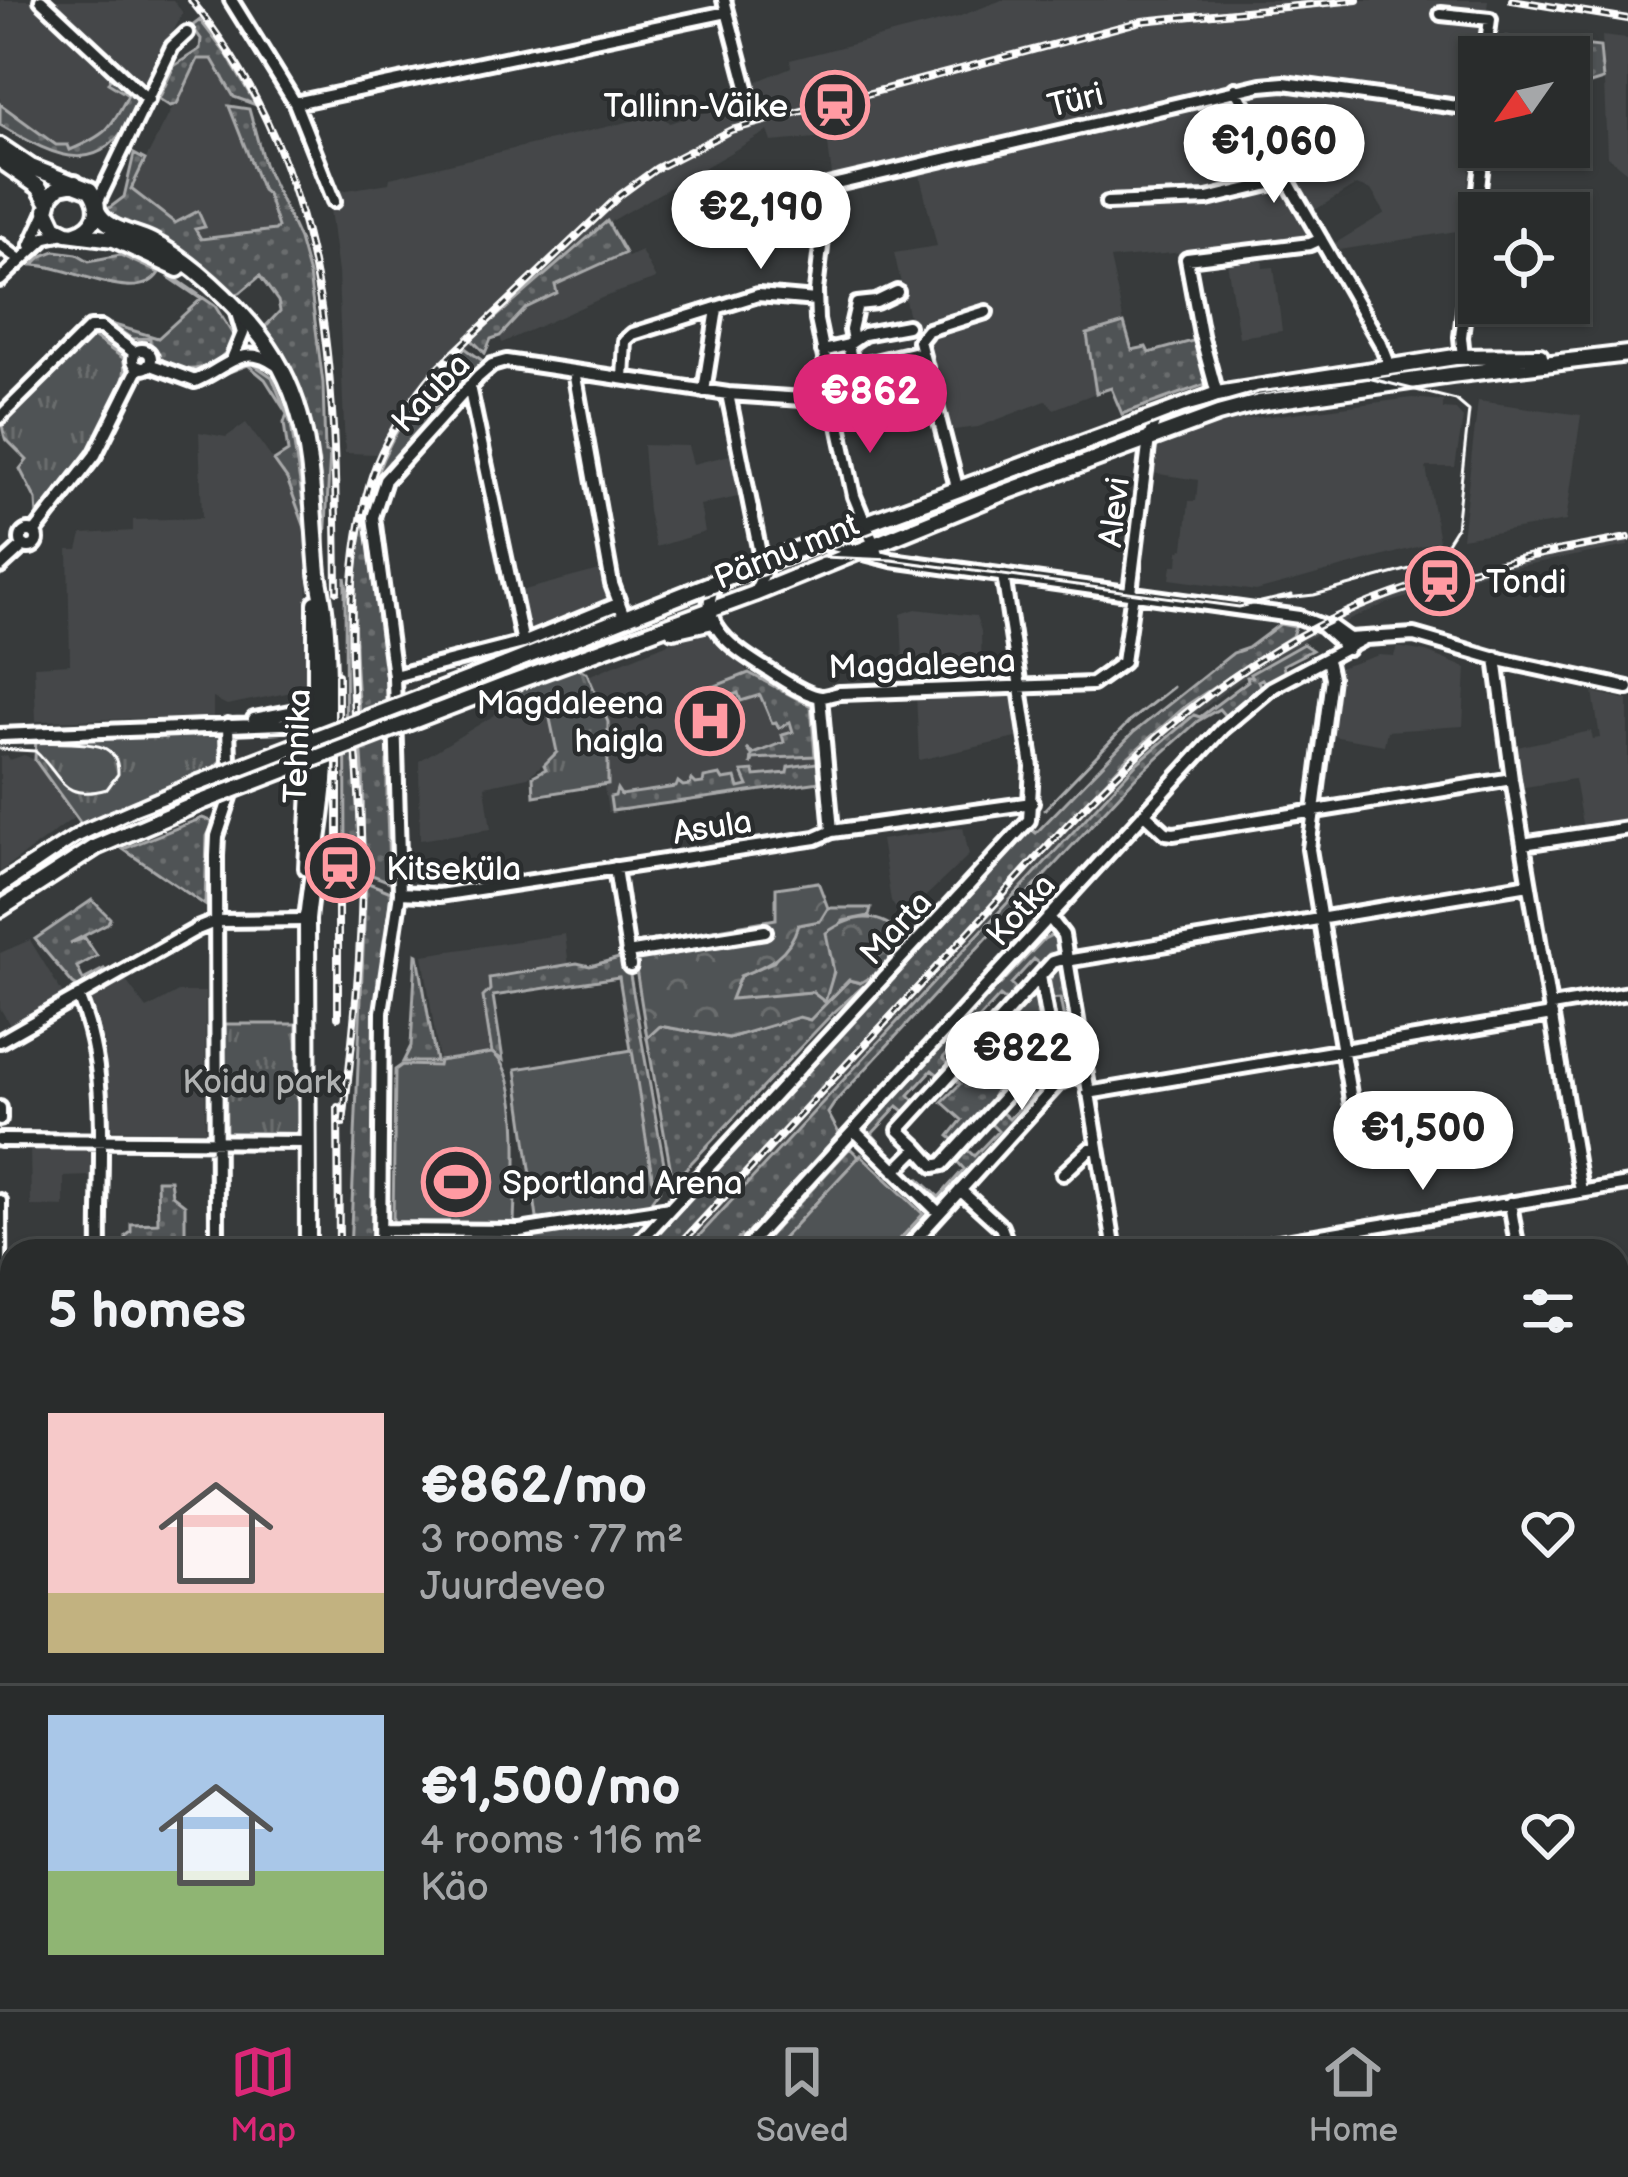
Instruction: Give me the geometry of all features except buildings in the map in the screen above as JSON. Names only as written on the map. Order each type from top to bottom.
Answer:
[{"type":"main road","points":[[0,146],[32,167],[90,190],[97,207],[92,224],[71,233],[55,226],[39,187],[0,160]]},
{"type":"main road","points":[[47,206],[56,189],[77,183]]},
{"type":"main road","name":"Tehnika","points":[[97,207],[106,223],[155,243],[182,262],[265,341],[301,414],[311,460],[318,573],[316,694],[306,714],[310,750],[308,1239]]},
{"type":"main road","name":"Tehnika","points":[[71,233],[141,248],[232,305]]},
{"type":"main road","name":"Pärnu mnt","points":[[0,886],[87,830],[506,665],[621,611],[716,582],[1216,394],[1462,357],[1628,349]]},
{"type":"main road","name":"Pärnu mnt","points":[[0,909],[96,847],[204,801],[644,632],[711,615],[825,565],[875,553],[1149,438],[1258,403],[1628,349]]},
{"type":"main road","points":[[1451,375],[1462,357]]},
{"type":"main road","name":"Tehnika","points":[[307,920],[323,798],[327,708],[325,617],[318,573]]},
{"type":"street","points":[[41,0],[148,100]]},
{"type":"street","points":[[231,0],[295,103],[334,201]]},
{"type":"street","points":[[295,103],[695,19],[725,6],[746,87]]},
{"type":"street","points":[[1442,14],[1490,20],[1488,36]]},
{"type":"street","points":[[97,207],[176,41],[187,33]]},
{"type":"street","name":"Türi","points":[[816,300],[828,186],[1235,89],[1283,83],[1458,107]]},
{"type":"street","points":[[1235,89],[1390,366]]},
{"type":"street","points":[[77,183],[102,176],[120,157]]},
{"type":"street","points":[[1462,357],[1481,168]]},
{"type":"street","points":[[1107,203],[1207,199],[1286,180]]},
{"type":"street","points":[[22,257],[47,206]]},
{"type":"street","points":[[0,280],[46,237],[71,233]]},
{"type":"street","points":[[1216,394],[1187,259],[1321,239]]},
{"type":"street","points":[[0,245],[22,257]]},
{"type":"street","points":[[897,292],[857,304],[850,330],[857,386],[868,404],[926,391]]},
{"type":"street","points":[[623,378],[625,341],[633,334],[758,295],[816,300],[862,524],[875,553]]},
{"type":"street","points":[[232,305],[243,328],[233,358]]},
{"type":"street","points":[[704,391],[717,309]]},
{"type":"street","points":[[958,491],[926,391],[919,341],[922,334],[986,312]]},
{"type":"street","points":[[823,351],[864,334],[907,326]]},
{"type":"street","points":[[0,417],[90,328],[101,328],[135,353],[147,352],[95,455],[34,533],[24,533],[23,544],[0,567]]},
{"type":"street","points":[[144,365],[195,381],[233,358],[253,353],[283,371]]},
{"type":"street","points":[[853,367],[913,353],[920,367]]},
{"type":"street","name":"Kauba","points":[[381,1239],[382,1012],[400,893],[394,676],[374,517],[377,496],[470,386],[492,365],[506,361],[728,394],[834,401]]},
{"type":"street","points":[[857,386],[920,367]]},
{"type":"street","points":[[394,676],[523,644],[621,611],[574,371]]},
{"type":"street","points":[[470,386],[523,644]]},
{"type":"street","points":[[728,394],[764,578],[754,594]]},
{"type":"street","name":"Alevi","points":[[1131,593],[1149,438],[1156,416]]},
{"type":"street","points":[[817,542],[1003,575],[1244,609],[1257,606],[1307,613],[1343,649]]},
{"type":"street","points":[[825,565],[875,553]]},
{"type":"street","points":[[1003,575],[1032,767],[1032,803]]},
{"type":"street","points":[[711,615],[709,594],[716,582]]},
{"type":"street","name":"Magdaleena","points":[[711,615],[723,638],[820,697],[1091,684],[1123,662],[1131,593]]},
{"type":"street","points":[[1360,1154],[1310,849],[1331,678],[1343,649],[1365,638],[1408,634],[1628,688]]},
{"type":"street","points":[[1343,649],[1393,640],[1445,645]]},
{"type":"street","name":"Kotka","points":[[754,1239],[1222,729],[1256,701],[1343,649]]},
{"type":"street","points":[[1496,658],[1581,1191]]},
{"type":"street","points":[[820,697],[832,831]]},
{"type":"street","points":[[0,735],[282,724],[327,708]]},
{"type":"street","points":[[228,725],[306,714]]},
{"type":"street","points":[[306,714],[319,728],[323,798]]},
{"type":"street","points":[[282,724],[298,733],[310,750]]},
{"type":"street","points":[[217,1239],[217,836],[230,796],[228,725]]},
{"type":"street","points":[[1144,813],[1170,834],[1512,779]]},
{"type":"street","name":"Asula","points":[[400,893],[439,895],[1032,803]]},
{"type":"street","name":"Marta","points":[[642,1239],[1024,826],[1032,803]]},
{"type":"street","points":[[1523,844],[1628,828]]},
{"type":"street","points":[[614,868],[629,960],[765,931]]},
{"type":"street","points":[[1040,976],[1052,1045],[944,1164],[934,1166],[899,1130],[1040,976],[1054,962],[1529,884]]},
{"type":"street","points":[[0,1041],[217,921],[307,920]]},
{"type":"street","points":[[1047,920],[1063,941],[1113,1239]]},
{"type":"street","points":[[1088,1093],[1343,1051],[1628,993]]},
{"type":"street","points":[[78,996],[93,1030],[98,1061],[100,1239]]},
{"type":"street","points":[[916,1239],[1059,1082],[1084,1074]]},
{"type":"street","points":[[0,1108],[0,1119]]},
{"type":"street","points":[[854,1130],[939,1213]]},
{"type":"street","points":[[0,1140],[308,1142]]},
{"type":"street","points":[[896,1171],[917,1148]]},
{"type":"street","points":[[1064,1174],[1097,1148]]},
{"type":"street","points":[[1296,1239],[1628,1184]]},
{"type":"street","points":[[960,1190],[1000,1227],[1005,1239]]},
{"type":"street","points":[[0,1201],[0,1529]]},
{"type":"street","points":[[1510,1202],[1516,1239]]},
{"type":"street","points":[[381,1230],[520,1231],[672,1208]]},
{"type":"shaded area","points":[[0,0],[173,0],[183,13],[121,131],[70,154],[0,108]]},
{"type":"shaded area","points":[[1002,0],[1488,0],[1484,36],[1458,36],[1458,168],[1470,168],[1467,192],[1458,192],[1458,231],[1340,250],[1334,244],[1385,213],[1371,190],[1356,185],[1315,210],[1312,240],[1110,259],[1124,323],[1087,334],[1096,393],[1054,409],[1046,401],[978,427],[946,431],[922,373],[894,253],[937,246],[919,172],[860,186],[832,176],[827,137],[772,142],[768,131],[610,222],[444,368],[383,458],[345,453],[338,273],[328,193],[389,183],[390,178],[661,114],[669,123],[733,103],[753,83],[791,67],[790,60],[955,18]]},
{"type":"shaded area","points":[[1602,36],[1628,39],[1628,173],[1607,156]]},
{"type":"shaded area","points":[[198,58],[212,59],[234,97],[229,107],[267,194],[275,230],[183,241],[131,188]]},
{"type":"shaded area","points":[[641,251],[656,279],[502,343],[500,336],[526,308],[557,293],[554,285],[625,253],[628,257]]},
{"type":"shaded area","points":[[1262,253],[1263,268],[1274,267],[1282,331],[1239,337],[1226,256]]},
{"type":"shaded area","points":[[1412,398],[1443,401],[1443,409],[1456,410],[1463,418],[1455,467],[1426,467],[1439,541],[1256,591],[1170,579],[1172,565],[1178,565],[1179,551],[1184,548],[1189,501],[1196,501],[1198,480],[1152,473],[1155,444],[1207,424]]},
{"type":"shaded area","points":[[1478,401],[1581,415],[1566,521],[1462,538]]},
{"type":"shaded area","points":[[246,423],[287,479],[308,536],[307,689],[227,705],[213,698],[213,717],[36,721],[34,666],[70,664],[68,550],[78,550],[82,534],[133,531],[133,520],[202,518],[199,432],[226,437]]},
{"type":"shaded area","points":[[643,445],[688,446],[693,464],[734,454],[743,496],[700,505],[705,532],[656,547]]},
{"type":"shaded area","points":[[1628,535],[1628,546],[1492,571],[1385,604],[1307,639],[1229,688],[1136,764],[696,1239],[681,1239],[1103,781],[1187,705],[1292,636],[1362,603],[1471,567]]},
{"type":"shaded area","points":[[603,569],[609,600],[527,631],[517,592]]},
{"type":"shaded area","points":[[916,609],[976,616],[981,631],[982,682],[904,685],[901,614]]},
{"type":"shaded area","name":"Magdaleena haigla","points":[[705,628],[749,673],[811,706],[820,782],[608,812],[604,787],[610,763],[609,725],[588,676]]},
{"type":"shaded area","points":[[1397,647],[1426,652],[1466,668],[1463,726],[1387,731],[1384,745],[1332,736],[1328,732],[1336,669],[1379,655],[1394,656]]},
{"type":"shaded area","points":[[1015,690],[1021,737],[919,760],[916,694]]},
{"type":"shaded area","points":[[1593,692],[1628,700],[1628,823],[1583,829],[1574,779],[1519,788],[1512,748],[1591,731],[1593,739],[1600,738]]},
{"type":"shaded area","points":[[527,698],[549,714],[557,752],[528,777],[485,786],[491,829],[420,840],[419,761],[493,716],[504,704]]},
{"type":"shaded area","points":[[7,755],[10,760],[24,755],[35,760],[75,817],[0,872],[0,757]]},
{"type":"shaded area","points":[[963,827],[969,855],[902,919],[891,901],[881,840]]},
{"type":"shaded area","points":[[565,934],[569,966],[489,978],[490,990],[483,998],[492,1053],[439,1061],[423,955]]},
{"type":"shaded area","points":[[30,940],[64,996],[11,1027],[0,1008],[0,953]]},
{"type":"shaded area","points":[[123,977],[147,1009],[178,992],[205,992],[205,1132],[106,1129],[104,1051],[85,999]]},
{"type":"shaded area","points":[[91,1146],[90,1176],[64,1177],[64,1207],[31,1206],[30,1148]]},
{"type":"green space","points":[[200,20],[256,105],[234,97],[212,59],[198,59],[177,104],[170,106],[159,99],[174,66],[200,49],[201,39],[192,26]]},
{"type":"green space","points":[[1590,46],[1600,47],[1603,80],[1590,84]]},
{"type":"green space","points":[[112,75],[137,105],[109,145],[94,154],[60,154],[0,125],[0,104],[56,145],[68,145],[70,150],[82,145],[106,130],[128,95],[108,83]]},
{"type":"green space","points":[[229,106],[249,109],[264,164],[299,239],[309,275],[323,383],[325,452],[330,453],[323,579],[317,480],[305,417],[282,357],[264,328],[280,311],[278,301],[260,276],[229,296],[104,212],[124,197],[134,154],[145,160],[131,189],[175,223],[198,211],[205,227],[195,229],[201,239],[275,230],[267,194]]},
{"type":"green space","points":[[607,221],[625,253],[555,285],[557,293],[526,308],[500,336],[491,339],[485,353],[471,339]]},
{"type":"green space","points":[[55,251],[89,261],[120,255],[159,273],[149,282],[119,285],[33,265]]},
{"type":"green space","points":[[173,277],[215,306],[235,338],[220,358],[200,368],[178,367],[157,355],[160,364],[155,362],[150,350],[129,346],[134,342],[150,348],[150,338],[132,339],[111,324],[158,338],[201,299]]},
{"type":"green space","points":[[1124,323],[1132,350],[1146,347],[1149,353],[1203,338],[1220,379],[1122,414],[1111,388],[1096,393],[1087,334]]},
{"type":"green space","points":[[92,336],[123,358],[119,395],[94,440],[37,517],[36,500],[20,469],[27,460],[5,438],[2,426]]},
{"type":"green space","points":[[465,348],[483,361],[481,366],[453,395],[437,385],[419,406],[426,417],[442,399],[449,401],[394,463],[371,498],[390,692],[387,805],[392,811],[387,812],[393,883],[364,872],[354,622],[359,547],[365,511],[392,441],[425,391]]},
{"type":"green space","points":[[250,362],[272,377],[287,414],[265,379],[248,365],[229,372]]},
{"type":"green space","points":[[287,414],[308,536],[287,479],[274,461],[288,452]]},
{"type":"green space","points":[[345,577],[350,609],[360,870],[346,863]]},
{"type":"green space","points":[[1280,624],[1295,627],[1292,636],[1187,705],[1128,757],[681,1239],[649,1239],[1028,827],[1036,833],[1134,732],[1233,653],[1248,648]]},
{"type":"green space","points":[[1303,644],[1312,650],[1283,665],[1285,675],[1267,686],[1262,679],[1258,681],[1262,690],[1226,717],[1219,709],[1198,721],[1134,779],[836,1101],[828,1113],[841,1137],[747,1238],[696,1239],[1136,764],[1194,715],[1200,717],[1248,681],[1250,674]]},
{"type":"green space","points":[[576,667],[587,673],[608,722],[608,784],[534,796],[533,776],[546,769],[544,765],[557,752],[549,714],[533,715],[527,699],[504,704],[502,696]]},
{"type":"green space","points":[[749,673],[811,706],[815,756],[753,759],[751,765],[747,749],[754,754],[784,742],[782,735],[793,732],[790,722],[779,728],[772,723],[760,695],[741,701],[738,693],[725,698],[718,694],[715,686]]},
{"type":"green space","points":[[219,733],[221,760],[211,770],[81,824],[35,760],[36,737]]},
{"type":"green space","points":[[817,763],[820,782],[612,811],[610,797],[617,789],[621,795],[676,787],[678,782],[683,786],[692,780],[703,783],[704,778],[720,775],[723,780],[736,778],[739,788],[748,786],[742,772],[754,771],[755,776],[787,773],[788,767]]},
{"type":"green space","points":[[202,818],[214,822],[207,836],[205,905],[123,849]]},
{"type":"green space","points":[[366,882],[391,892],[378,1013],[376,1239],[351,1239]]},
{"type":"green space","points":[[818,882],[828,908],[820,921],[798,925],[776,958],[740,976],[731,999],[812,992],[825,1002],[834,972],[826,933],[857,919],[888,924],[907,940],[880,971],[860,983],[849,980],[810,1020],[799,1017],[729,1038],[660,1026],[647,1038],[632,944],[776,919],[776,888]]},
{"type":"green space","points":[[92,900],[110,918],[108,923],[70,943],[85,938],[97,956],[77,967],[83,980],[104,969],[108,974],[81,989],[35,939]]},
{"type":"green space","points":[[828,908],[871,908],[869,916],[843,921],[828,1001],[849,980],[860,983],[880,971],[831,1015],[673,1182],[647,1038],[660,1026],[729,1038],[799,1017],[812,992],[730,1000],[740,976],[773,962],[798,925],[820,921]]},
{"type":"green space","points":[[1052,935],[1061,958],[1043,966],[1034,959],[1011,984],[1019,992],[1009,1003],[1000,996],[977,1021],[985,1029],[975,1040],[966,1033],[943,1058],[951,1066],[941,1077],[932,1070],[909,1095],[917,1103],[913,1112],[898,1106],[872,1134],[899,1165],[872,1138],[862,1136],[861,1131],[1004,975],[1010,972],[1000,985]]},
{"type":"green space","points":[[620,946],[629,970],[667,1180],[654,1190],[619,977],[493,996],[503,1060],[492,1053],[483,997],[490,990],[489,978],[577,963],[590,966],[619,958]]},
{"type":"green space","points":[[416,954],[436,1062],[403,1062],[411,1046]]},
{"type":"green space","points":[[1061,963],[1076,1052],[942,1200],[936,1200],[916,1181],[939,1197],[964,1169],[954,1158],[969,1141],[966,1149],[974,1156],[998,1131],[990,1123],[982,1127],[1003,1104],[1001,1112],[1009,1119],[1032,1095],[1024,1087],[1016,1091],[1027,1078],[1034,1078],[1032,1075],[1037,1067],[1034,1075],[1043,1083],[1066,1057],[1058,1049],[1044,1060],[1055,1048],[1060,1048],[1055,1034],[1066,1031],[1060,998],[1049,999],[1045,984]]},
{"type":"green space","points":[[1039,985],[1036,1001],[1047,1042],[997,1088],[990,1102],[995,1107],[987,1114],[981,1111],[954,1140],[949,1136],[962,1120],[942,1102],[960,1084],[956,1079]]},
{"type":"green space","name":"Koidu park","points":[[225,1024],[297,1024],[298,1138],[226,1137]]},
{"type":"green space","points":[[632,1050],[654,1189],[660,1189],[648,1205],[544,1221],[537,1218],[516,1069]]},
{"type":"green space","points":[[492,1053],[510,1083],[514,1106],[514,1223],[393,1223],[395,1070],[402,1065],[438,1066],[439,1061]]},
{"type":"green space","points":[[850,1148],[859,1157],[782,1239],[766,1239]]},
{"type":"green space","points":[[861,1155],[923,1214],[900,1239],[782,1239]]},
{"type":"green space","points":[[157,1180],[170,1180],[172,1195],[185,1205],[185,1239],[126,1239],[131,1224],[158,1223]]},
{"type":"green space","points":[[642,1218],[648,1223],[633,1239],[386,1239],[388,1233],[438,1234]]},
{"type":"waterway","points":[[1044,810],[1130,721],[1173,687]]},
{"type":"tram line","points":[[0,896],[78,843],[135,816],[1184,413],[1258,392],[1368,378],[1456,400],[1469,411],[1456,528],[1439,555],[1421,566],[1314,595],[1278,599]]},
{"type":"tram line","points":[[823,557],[892,560],[1239,607],[1292,595]]},
{"type":"tram line","points":[[0,744],[98,746],[114,757],[118,774],[107,789],[80,792],[64,784],[35,751],[0,749]]},
{"type":"railway","points":[[191,0],[238,67],[273,136],[299,207],[317,281],[327,356],[337,591]]},
{"type":"railway","points":[[343,1123],[362,900],[351,620],[360,522],[384,447],[438,368],[620,195],[657,168],[731,130],[1142,21],[1357,0]]},
{"type":"railway","points":[[1512,0],[1628,19]]},
{"type":"railway","points":[[685,1239],[1084,808],[1204,698],[1299,636],[1377,599],[1459,573],[1628,538]]},
{"type":"railway","points":[[338,675],[338,1017]]},
{"type":"railway","points":[[338,1107],[339,1239]]},
{"type":"place","name":"Tallinn-Väike","points":[[835,105]]},
{"type":"place","name":"Tondi","points":[[1440,581]]},
{"type":"place","name":"Magdaleena haigla","points":[[710,721]]},
{"type":"place","name":"Kitseküla","points":[[340,868]]},
{"type":"place","name":"Sportland Arena","points":[[456,1182]]}]
